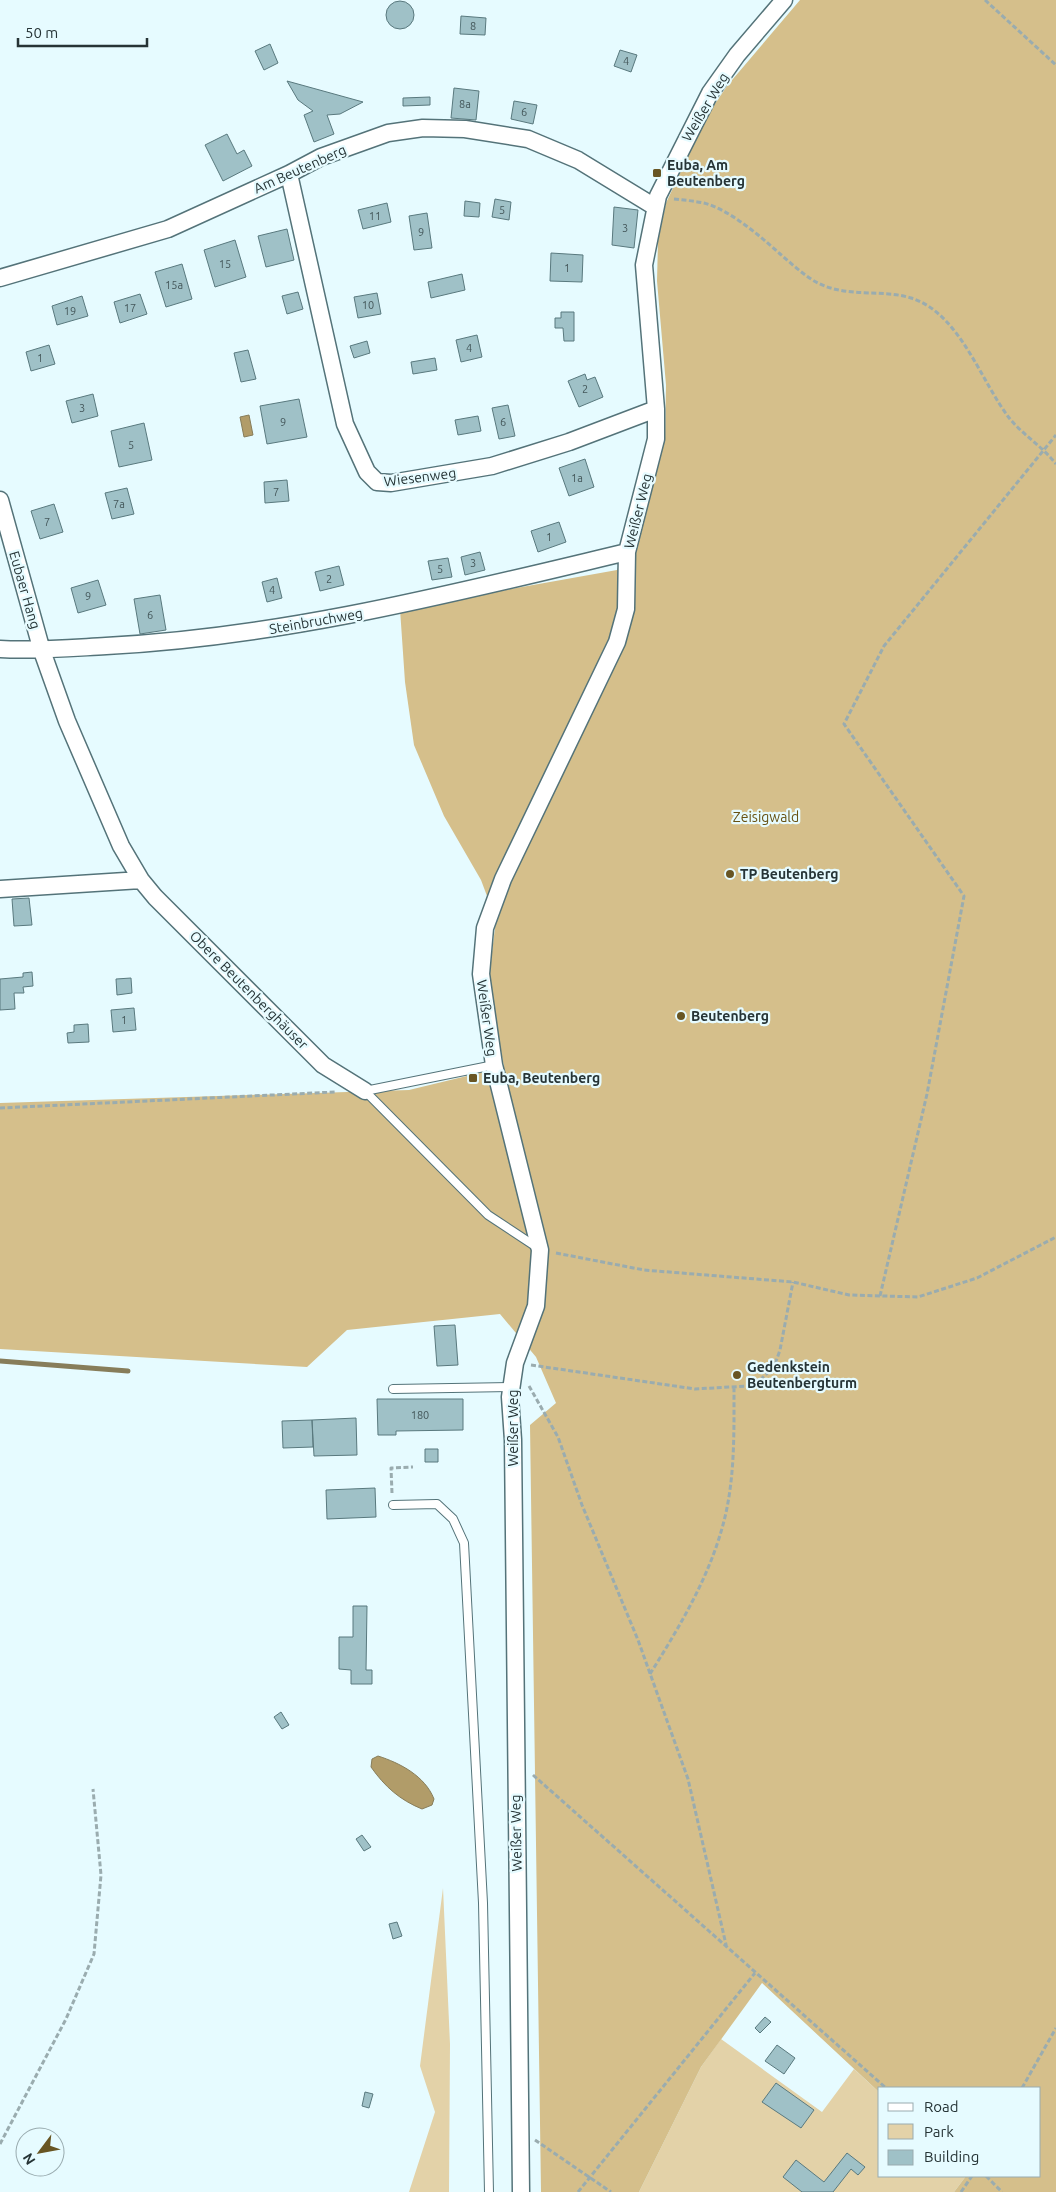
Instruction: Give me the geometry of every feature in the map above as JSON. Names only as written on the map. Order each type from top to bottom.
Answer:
[{"type":"street","name":"Weißer Weg","points":[[521,2192],[514,1758],[512,1387],[515,1363],[536,1306],[540,1250],[494,1064],[481,974],[485,928],[503,878],[617,642],[626,609],[627,552],[656,439],[656,409],[644,265],[656,201],[710,93],[737,55],[784,0]]},
{"type":"street","name":"Am Beutenberg","points":[[0,278],[168,229],[289,174],[321,157],[388,133],[423,128],[465,129],[528,139],[578,160],[656,201]]},
{"type":"street","name":"Wiesenweg","points":[[289,174],[345,424],[367,472],[377,482],[391,483],[492,466],[569,442],[656,409]]},
{"type":"street","name":"Eubaer Hang","points":[[0,500],[42,651]]},
{"type":"street","name":"Steinbruchweg","points":[[0,649],[42,651],[175,642],[244,633],[390,608],[627,552]]},
{"type":"street","name":"Obere Beutenberghäuser","points":[[42,651],[67,720],[121,846],[140,880],[323,1065],[365,1091]]},
{"type":"street","points":[[0,889],[140,880]]},
{"type":"lane","points":[[365,1091],[494,1064]]},
{"type":"lane","points":[[365,1091],[488,1215],[540,1250]]},
{"type":"lane","points":[[393,1389],[512,1387]]},
{"type":"lane","points":[[393,1505],[437,1504],[452,1519],[464,1543],[483,1903],[489,2192]]},
{"type":"path","points":[[985,0],[1056,65]]},
{"type":"path","points":[[656,201],[706,204],[749,227],[818,284],[844,291],[912,298],[941,315],[970,353],[1011,420],[1044,448],[1056,464]]},
{"type":"path","points":[[880,1296],[927,1094],[964,896],[844,724],[884,646],[1056,435]]},
{"type":"path","points":[[0,1108],[365,1091]]},
{"type":"path","points":[[540,1250],[644,1270],[793,1282],[849,1295],[918,1297],[969,1280],[1056,1237]]},
{"type":"path","points":[[515,1363],[695,1389],[748,1386],[761,1379],[774,1366],[780,1350],[793,1282]]},
{"type":"path","points":[[515,1363],[558,1437],[582,1505],[650,1674],[688,1779],[727,1949]]},
{"type":"path","points":[[650,1674],[676,1633],[709,1565],[724,1520],[734,1459],[734,1388]]},
{"type":"path","points":[[392,1483],[391,1468],[414,1467]]},
{"type":"path","points":[[514,1758],[754,1973],[885,2087]]},
{"type":"path","points":[[0,2144],[66,2019],[94,1954],[101,1875],[94,1789]]},
{"type":"path","points":[[578,2192],[754,1973]]},
{"type":"path","points":[[1023,2087],[1056,2028]]},
{"type":"path","points":[[520,2129],[611,2192]]},
{"type":"path","points":[[962,2192],[971,2177]]},
{"type":"path","points":[[987,2177],[1002,2192]]},
{"type":"green space","name":"Zeisigwald","points":[[800,0],[1056,0],[1056,2192],[954,2192],[965,2177],[1041,2177],[1041,2087],[878,2087],[878,2091],[762,1983],[701,2067],[639,2192],[541,2192],[530,1425],[556,1403],[536,1357],[500,1314],[347,1330],[307,1367],[0,1349],[0,1103],[409,1090],[504,1067],[488,984],[496,920],[481,880],[444,816],[414,745],[405,682],[400,609],[617,570],[665,438],[666,385],[657,281],[658,241],[666,203],[706,117],[727,86]]},
{"type":"green space","points":[[443,1888],[450,2044],[449,2192],[409,2192],[435,2112],[420,2066]]},
{"type":"green space","points":[[721,2039],[822,2112],[854,2069],[878,2091],[878,2177],[965,2177],[954,2192],[639,2192],[701,2067]]},
{"type":"shaded area","points":[[249,415],[253,435],[244,437],[240,417]]},
{"type":"shaded area","points":[[378,1756],[395,1762],[418,1777],[425,1784],[434,1799],[432,1805],[422,1809],[400,1797],[387,1787],[371,1767],[372,1759]]},
{"type":"building","points":[[400,1],[410,5],[414,15],[410,25],[400,29],[390,25],[386,15],[390,5]]},
{"type":"building","points":[[461,16],[486,18],[485,35],[460,34]]},
{"type":"building","points":[[270,44],[278,63],[264,70],[255,51]]},
{"type":"building","points":[[620,50],[637,55],[631,72],[614,66]]},
{"type":"building","points":[[287,81],[363,102],[340,114],[327,115],[334,134],[314,142],[304,115],[313,111],[298,100]]},
{"type":"building","points":[[454,88],[479,91],[476,120],[451,118]]},
{"type":"building","points":[[430,97],[430,105],[403,106],[403,98]]},
{"type":"building","points":[[514,101],[537,105],[533,124],[511,119]]},
{"type":"building","points":[[227,134],[237,154],[244,150],[252,166],[223,181],[205,145]]},
{"type":"building","points":[[495,199],[511,202],[509,220],[492,217]]},
{"type":"building","points":[[465,201],[480,203],[479,217],[464,216]]},
{"type":"building","points":[[387,203],[391,222],[363,229],[358,210]]},
{"type":"building","points":[[614,207],[638,210],[634,248],[612,245]]},
{"type":"building","points":[[427,213],[432,248],[414,250],[409,216]]},
{"type":"building","points":[[287,229],[294,260],[266,267],[258,236]]},
{"type":"building","points":[[235,240],[246,277],[215,287],[204,250]]},
{"type":"building","points":[[551,253],[583,255],[582,282],[550,281]]},
{"type":"building","points":[[182,264],[192,299],[166,307],[155,272]]},
{"type":"building","points":[[462,274],[465,290],[431,298],[428,282]]},
{"type":"building","points":[[298,292],[303,309],[287,314],[282,296]]},
{"type":"building","points":[[377,293],[381,314],[358,318],[354,297]]},
{"type":"building","points":[[140,294],[147,314],[120,323],[114,302]]},
{"type":"building","points":[[82,296],[88,316],[57,325],[52,306]]},
{"type":"building","points":[[561,312],[574,312],[574,341],[564,341],[563,328],[555,328],[555,318],[561,318]]},
{"type":"building","points":[[477,335],[482,357],[461,362],[456,340]]},
{"type":"building","points":[[367,341],[370,353],[354,358],[350,346]]},
{"type":"building","points":[[49,345],[55,364],[31,371],[26,352]]},
{"type":"building","points":[[248,350],[256,379],[241,382],[234,353]]},
{"type":"building","points":[[435,358],[437,370],[413,374],[411,362]]},
{"type":"building","points":[[585,374],[587,380],[595,377],[603,397],[579,407],[568,381]]},
{"type":"building","points":[[93,394],[98,416],[72,423],[66,401]]},
{"type":"building","points":[[299,399],[307,437],[267,444],[260,406]]},
{"type":"building","points":[[508,405],[515,436],[499,439],[492,408]]},
{"type":"building","points":[[478,416],[481,431],[458,435],[455,420]]},
{"type":"building","points":[[144,423],[152,460],[119,467],[111,431]]},
{"type":"building","points":[[585,459],[594,487],[569,496],[559,468]]},
{"type":"building","points":[[287,480],[289,501],[265,503],[264,482]]},
{"type":"building","points":[[127,488],[134,514],[112,519],[105,493]]},
{"type":"building","points":[[54,504],[63,532],[40,539],[31,511]]},
{"type":"building","points":[[559,522],[566,542],[538,552],[531,531]]},
{"type":"building","points":[[480,552],[485,570],[465,575],[461,557]]},
{"type":"building","points":[[448,558],[452,577],[432,580],[428,561]]},
{"type":"building","points":[[339,566],[344,585],[320,591],[315,572]]},
{"type":"building","points":[[277,578],[282,598],[267,602],[262,582]]},
{"type":"building","points":[[98,580],[106,605],[78,613],[71,588]]},
{"type":"building","points":[[160,595],[166,630],[140,634],[134,599]]},
{"type":"building","points":[[29,898],[32,925],[14,926],[12,899]]},
{"type":"building","points":[[32,972],[33,986],[23,987],[24,993],[14,993],[15,1009],[0,1010],[0,979],[23,977],[23,973]]},
{"type":"building","points":[[131,978],[132,993],[117,995],[116,979]]},
{"type":"building","points":[[134,1008],[136,1030],[113,1032],[111,1010]]},
{"type":"building","points":[[88,1024],[89,1042],[68,1043],[67,1033],[74,1032],[74,1025]]},
{"type":"building","points":[[455,1325],[458,1365],[437,1366],[434,1326]]},
{"type":"building","points":[[377,1399],[463,1399],[463,1430],[396,1431],[396,1435],[378,1435]]},
{"type":"building","points":[[356,1418],[357,1455],[314,1456],[312,1420]]},
{"type":"building","points":[[312,1420],[313,1447],[283,1448],[282,1421]]},
{"type":"building","points":[[425,1449],[438,1449],[438,1462],[425,1462]]},
{"type":"building","points":[[375,1488],[376,1517],[327,1519],[326,1490]]},
{"type":"building","points":[[353,1606],[367,1606],[366,1670],[372,1670],[372,1684],[351,1684],[351,1670],[339,1669],[339,1637],[353,1637]]},
{"type":"building","points":[[281,1712],[289,1725],[282,1729],[274,1717]]},
{"type":"building","points":[[362,1835],[371,1847],[364,1851],[356,1839]]},
{"type":"building","points":[[397,1922],[402,1936],[393,1939],[389,1924]]},
{"type":"building","points":[[765,2017],[771,2022],[760,2033],[755,2028]]},
{"type":"building","points":[[777,2045],[795,2058],[784,2074],[765,2061]]},
{"type":"building","points":[[776,2083],[814,2110],[801,2128],[762,2102]]},
{"type":"building","points":[[365,2092],[373,2094],[369,2108],[362,2106]]},
{"type":"building","points":[[847,2153],[865,2167],[858,2175],[851,2169],[833,2192],[802,2192],[783,2177],[796,2160],[824,2182]]},
{"type":"waterway","points":[[0,1361],[128,1371]]},
{"type":"place","name":"Euba, Am Beutenberg","points":[[657,173]]},
{"type":"place","name":"TP Beutenberg","points":[[730,874]]},
{"type":"place","name":"Beutenberg","points":[[681,1016]]},
{"type":"place","name":"Euba, Beutenberg","points":[[473,1078]]},
{"type":"place","name":"Gedenkstein Beutenbergturm","points":[[737,1375]]}]
